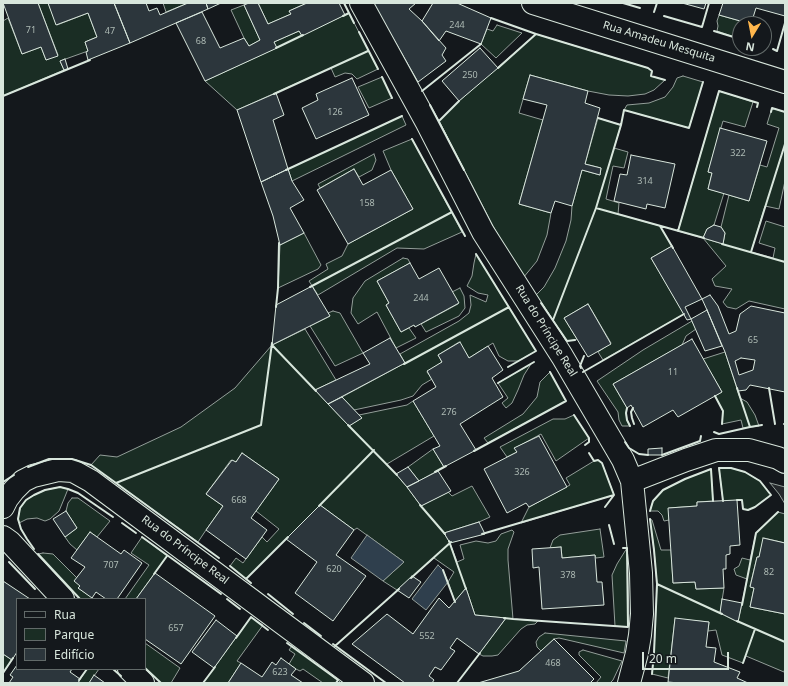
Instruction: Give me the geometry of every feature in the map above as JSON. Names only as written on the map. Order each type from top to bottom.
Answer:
[{"type":"street","name":"Rua do Príncipe Real","points":[[361,3],[427,123],[483,232],[562,356],[612,441],[632,481],[641,573],[642,614],[637,653],[629,683]]},
{"type":"street","name":"Rua Amadeu Mesquita","points":[[533,3],[785,82]]},
{"type":"street","points":[[632,481],[716,450],[749,450],[778,458],[785,462]]},
{"type":"street","name":"Rua do Príncipe Real","points":[[3,507],[14,490],[28,479],[47,472],[58,470],[73,471],[91,481],[363,683]]},
{"type":"street","points":[[3,537],[10,542],[62,598]]},
{"type":"street","points":[[130,670],[143,683]]},
{"type":"green space","points":[[38,3],[48,3],[57,25],[88,13],[97,37],[85,42],[88,51],[60,61],[64,70],[3,96],[3,21],[8,18],[22,54],[41,47],[46,60],[58,55]]},
{"type":"green space","points":[[163,3],[188,3],[166,12]]},
{"type":"green space","points":[[258,3],[307,3],[289,11],[291,14],[268,24]]},
{"type":"green space","points":[[244,5],[260,40],[249,46],[231,10]]},
{"type":"green space","points":[[349,13],[378,69],[357,79],[352,74],[345,73],[335,77],[331,68],[237,110],[205,81],[276,48],[274,42],[299,31],[302,35]]},
{"type":"green space","points":[[719,15],[732,19],[732,36],[717,31],[717,21]]},
{"type":"green space","points":[[497,25],[522,33],[496,58],[481,44],[487,29],[493,31]]},
{"type":"green space","points":[[536,34],[648,68],[652,71],[651,76],[665,80],[654,90],[645,94],[628,96],[609,95],[588,91],[530,75],[519,113],[543,120],[519,204],[551,213],[547,235],[537,261],[523,278],[493,226],[439,121],[459,101]]},
{"type":"green space","points":[[683,76],[703,82],[689,128],[624,110],[627,105],[649,103],[665,97],[673,87],[677,78]]},
{"type":"green space","points":[[382,77],[392,98],[369,108],[358,87]]},
{"type":"green space","points":[[719,91],[753,102],[745,127],[723,121],[708,172],[712,173],[708,189],[724,193],[714,225],[707,229],[703,238],[678,231]]},
{"type":"green space","points":[[772,108],[785,112],[785,181],[779,209],[765,206],[751,252],[773,258],[775,248],[759,243],[766,221],[785,227],[785,309],[749,301],[736,309],[727,307],[723,302],[732,289],[715,286],[712,279],[726,266],[703,238],[723,244],[725,233],[721,227],[729,195],[749,201],[760,165],[767,167],[779,128],[767,124]]},
{"type":"green space","points":[[402,116],[406,125],[292,181],[288,169]]},
{"type":"green space","points":[[598,118],[621,125],[614,148],[628,152],[624,168],[613,166],[606,199],[619,203],[618,214],[660,226],[672,246],[651,258],[684,314],[603,360],[598,352],[611,343],[588,304],[564,318],[577,339],[567,341],[536,295],[544,287],[555,268],[566,241],[571,220],[572,206],[582,170],[600,175],[601,168],[585,164]]},
{"type":"green space","points":[[412,139],[462,232],[424,249],[397,248],[318,295],[309,281],[328,269],[326,264],[342,256],[348,244],[413,209],[391,170],[383,151]]},
{"type":"green space","points":[[374,154],[376,160],[372,170],[359,177],[354,169],[320,188],[318,184]]},
{"type":"green space","points":[[304,233],[321,265],[318,269],[278,288],[280,245]]},
{"type":"green space","points":[[476,254],[536,351],[518,361],[508,361],[499,356],[493,343],[469,358],[459,342],[438,355],[442,362],[427,372],[432,379],[422,385],[413,396],[354,410],[342,397],[405,363],[400,354],[459,321],[469,313],[471,305],[470,295],[486,302],[488,295],[478,293],[467,286],[472,276]]},
{"type":"green space","points":[[403,258],[408,259],[410,263],[377,281],[389,303],[386,305],[401,332],[409,328],[416,338],[396,348],[377,312],[358,324],[351,313],[353,298],[365,281]]},
{"type":"green space","points":[[460,288],[464,296],[465,308],[459,316],[426,332],[421,324],[458,304],[452,292]]},
{"type":"green space","points":[[333,311],[340,313],[363,353],[335,366],[310,326],[330,316],[328,313]]},
{"type":"green space","points":[[692,321],[696,329],[686,336],[682,345],[613,384],[627,408],[627,420],[630,426],[622,426],[619,420],[618,412],[597,381],[643,350]]},
{"type":"green space","points":[[305,329],[336,380],[315,390],[349,426],[361,418],[359,415],[407,405],[413,401],[434,436],[387,464],[421,506],[448,492],[452,496],[472,486],[490,517],[444,533],[450,543],[457,562],[464,559],[460,545],[476,541],[488,543],[496,541],[501,534],[512,530],[514,532],[508,549],[513,619],[538,621],[535,624],[527,625],[521,629],[498,655],[483,656],[479,654],[506,618],[475,615],[466,588],[455,602],[448,582],[454,572],[434,558],[397,590],[383,581],[404,562],[357,528],[354,530],[320,505],[246,579],[230,566],[236,558],[243,563],[262,537],[267,542],[279,529],[256,511],[279,479],[242,453],[236,462],[231,460],[206,494],[223,506],[198,542],[91,465],[100,455],[117,457],[181,427],[235,388],[272,345]]},
{"type":"green space","points":[[725,352],[740,398],[747,402],[755,415],[759,426],[743,428],[741,420],[722,424],[723,411],[715,396],[722,392],[703,359]]},
{"type":"green space","points":[[531,364],[524,375],[512,403],[506,408],[502,403],[508,398],[498,383]]},
{"type":"green space","points":[[550,372],[566,401],[488,443],[484,438],[523,414],[537,397],[540,382]]},
{"type":"green space","points":[[574,415],[589,438],[556,461],[541,434],[515,448],[517,452],[507,457],[500,447],[553,419],[565,419]]},
{"type":"green space","points":[[433,449],[444,467],[419,481],[408,467]]},
{"type":"green space","points":[[598,460],[602,463],[614,495],[521,523],[529,507],[570,485],[566,478]]},
{"type":"green space","points":[[719,468],[731,468],[745,472],[760,481],[771,495],[755,507],[748,510],[743,509],[742,500],[723,501]]},
{"type":"green space","points":[[711,469],[713,501],[697,502],[697,506],[669,508],[669,520],[664,521],[662,515],[658,511],[650,511],[653,501],[663,490],[685,479]]},
{"type":"green space","points":[[60,487],[68,489],[59,511],[50,519],[45,521],[37,518],[27,519],[19,523],[18,519],[20,508],[26,500],[45,490]]},
{"type":"green space","points":[[72,498],[78,498],[110,521],[97,537],[90,532],[77,550],[65,537],[77,528],[66,511],[68,503]]},
{"type":"green space","points":[[778,512],[785,514],[785,543],[764,538],[759,557],[757,557],[750,586],[754,588],[750,607],[785,614],[784,672],[746,656],[743,663],[722,655],[716,630],[708,631],[709,622],[675,619],[668,678],[652,674],[657,584],[650,519],[652,520],[661,550],[671,550],[673,583],[695,582],[696,589],[724,588],[720,613],[738,622],[747,579],[736,575],[734,569],[739,566],[742,558],[750,560],[756,533]]},
{"type":"green space","points":[[600,529],[604,557],[596,558],[595,555],[562,558],[561,547],[550,548],[553,540],[560,535]]},
{"type":"green space","points":[[142,537],[167,556],[137,598],[126,598],[149,565],[131,553]]},
{"type":"green space","points":[[627,548],[628,627],[615,626],[612,575]]},
{"type":"green space","points":[[38,554],[53,554],[77,578],[80,586],[78,588],[93,598],[79,598]]},
{"type":"green space","points":[[251,617],[263,625],[237,661],[241,663],[228,683],[203,683]]},
{"type":"green space","points":[[545,633],[626,641],[624,653],[559,638],[554,639],[541,651],[537,647],[536,642],[539,637]]},
{"type":"green space","points":[[146,644],[180,668],[171,683],[161,683],[146,669]]},
{"type":"green space","points":[[292,646],[341,683],[323,683],[303,669],[300,671],[289,664],[295,654],[289,650]]},
{"type":"green space","points":[[583,650],[622,661],[610,683],[596,683],[601,677],[579,655],[579,652]]},
{"type":"green space","points":[[3,654],[12,660],[3,673]]},
{"type":"green space","points":[[86,670],[98,670],[89,683],[78,683]]},
{"type":"shaded area","points":[[770,483],[785,487],[785,504],[779,494]]},
{"type":"water","points":[[367,535],[404,562],[383,581],[351,558]]},
{"type":"water","points":[[438,565],[443,570],[448,582],[426,610],[412,599]]},
{"type":"building","points":[[3,3],[38,3],[58,56],[46,60],[41,47],[22,54]]},
{"type":"building","points":[[48,3],[114,3],[130,43],[88,60],[86,52],[88,51],[85,42],[97,37],[88,13],[56,25]]},
{"type":"building","points":[[114,3],[146,3],[149,11],[157,8],[160,15],[188,3],[206,3],[208,9],[130,43]]},
{"type":"building","points":[[206,3],[221,3],[208,9]]},
{"type":"building","points":[[249,3],[258,3],[268,24],[291,14],[289,11],[307,3],[339,3],[345,15],[302,36],[299,31],[274,42],[277,48],[205,81],[176,23],[202,12],[220,48],[244,38],[249,46],[260,40],[244,5]]},
{"type":"building","points":[[373,3],[416,3],[409,9],[446,48],[442,55],[446,61],[418,82]]},
{"type":"building","points":[[433,3],[457,3],[491,18],[481,44],[446,31],[439,41],[422,21]]},
{"type":"building","points":[[682,3],[706,3],[704,9]]},
{"type":"building","points":[[723,3],[785,3],[785,16],[756,8],[754,16],[732,16],[732,19],[719,15]]},
{"type":"building","points":[[480,48],[498,68],[459,101],[442,81]]},
{"type":"building","points":[[65,59],[68,69],[64,70],[60,61]]},
{"type":"building","points":[[530,75],[588,91],[585,103],[600,108],[585,164],[601,168],[600,175],[582,170],[572,206],[555,201],[551,213],[519,204],[547,105],[523,99]]},
{"type":"building","points":[[352,78],[369,115],[316,139],[302,108],[318,100],[316,94]]},
{"type":"building","points":[[276,93],[284,115],[273,120],[288,169],[261,182],[237,110]]},
{"type":"building","points":[[720,128],[767,141],[749,201],[708,189],[712,173],[708,172]]},
{"type":"building","points":[[631,155],[675,164],[665,208],[647,204],[646,209],[614,201],[620,174],[627,175]]},
{"type":"building","points":[[288,169],[292,181],[304,200],[290,208],[304,233],[280,245],[273,216],[261,182]]},
{"type":"building","points":[[354,169],[363,185],[391,170],[413,209],[348,244],[317,190]]},
{"type":"building","points":[[714,225],[721,227],[725,233],[723,244],[703,238],[707,229]]},
{"type":"building","points":[[672,246],[702,299],[685,307],[691,319],[687,320],[651,258]]},
{"type":"building","points":[[410,263],[419,279],[439,268],[459,303],[415,327],[414,325],[401,332],[386,305],[389,303],[377,281]]},
{"type":"building","points":[[312,286],[330,316],[272,345],[276,305]]},
{"type":"building","points":[[710,295],[718,306],[729,334],[736,331],[740,314],[751,306],[785,313],[785,392],[750,385],[746,390],[738,391],[725,352],[702,299]],"holes":[[[741,358],[755,360],[753,370],[739,375],[735,361]]]},
{"type":"building","points":[[588,304],[611,344],[588,357],[564,318]]},
{"type":"building","points":[[707,310],[722,346],[705,351],[691,319]]},
{"type":"building","points":[[390,338],[405,363],[328,404],[315,390],[370,364],[363,353]]},
{"type":"building","points":[[692,339],[722,392],[678,417],[673,410],[643,427],[631,405],[627,408],[613,384]]},
{"type":"building","points":[[460,342],[469,358],[488,346],[503,370],[492,378],[503,397],[460,424],[476,450],[444,467],[433,449],[440,446],[413,401],[436,387],[427,371],[442,362],[438,355]]},
{"type":"building","points":[[342,397],[362,418],[349,426],[328,404]]},
{"type":"building","points":[[539,436],[567,487],[529,507],[526,503],[507,513],[484,469],[517,452],[514,448]]},
{"type":"building","points":[[662,448],[662,455],[648,455],[648,449]]},
{"type":"building","points":[[242,453],[279,479],[251,518],[267,530],[246,559],[206,530],[223,506],[206,494],[232,460],[236,462]]},
{"type":"building","points":[[408,467],[419,481],[407,487],[396,474]]},
{"type":"building","points":[[438,471],[451,491],[421,506],[407,487]]},
{"type":"building","points":[[737,500],[740,545],[730,546],[730,554],[726,555],[726,569],[723,569],[724,588],[696,589],[695,582],[673,583],[668,508],[697,506],[697,502]]},
{"type":"building","points":[[320,505],[354,530],[336,555],[366,576],[333,621],[295,593],[317,562],[286,539]]},
{"type":"building","points":[[66,511],[77,528],[65,537],[53,519]]},
{"type":"building","points":[[479,522],[485,534],[450,543],[444,533]]},
{"type":"building","points":[[90,532],[121,554],[124,550],[142,563],[118,598],[105,598],[96,592],[92,598],[78,588],[80,586],[74,581],[85,567],[71,558]]},
{"type":"building","points":[[763,538],[785,543],[785,614],[750,607],[754,588],[750,587]]},
{"type":"building","points":[[561,547],[562,558],[595,555],[597,582],[602,582],[604,605],[542,609],[539,567],[533,568],[532,549]]},
{"type":"building","points":[[155,573],[215,616],[181,664],[146,640],[146,598],[137,598]]},
{"type":"building","points":[[412,576],[421,582],[409,598],[397,590]]},
{"type":"building","points":[[3,581],[28,598],[16,598],[16,654],[12,660],[3,654]]},
{"type":"building","points":[[466,588],[475,615],[506,618],[479,654],[457,638],[450,648],[455,651],[441,670],[435,667],[429,676],[434,680],[432,683],[405,683],[352,644],[387,614],[413,634],[439,598],[449,608]]},
{"type":"building","points":[[722,599],[742,603],[738,622],[720,613]]},
{"type":"building","points":[[675,618],[709,622],[706,647],[716,648],[714,662],[740,672],[737,678],[748,683],[668,682]]},
{"type":"building","points":[[216,620],[237,636],[214,668],[192,652]]},
{"type":"building","points":[[554,639],[594,679],[590,683],[478,683],[519,671]]},
{"type":"building","points":[[281,658],[296,669],[291,675],[303,683],[228,683],[241,663],[262,677],[272,662],[276,665]]},
{"type":"building","points":[[16,666],[16,670],[71,670],[70,672],[80,679],[78,683],[9,683],[13,677],[10,675]]},
{"type":"building","points":[[94,675],[105,683],[89,683]]},
{"type":"wall","points":[[344,3],[349,13]]},
{"type":"wall","points":[[623,3],[640,8]]},
{"type":"wall","points":[[654,12],[657,3]]},
{"type":"wall","points":[[664,16],[702,27],[709,3]]},
{"type":"wall","points":[[343,16],[349,13],[354,23]]},
{"type":"wall","points":[[491,18],[536,34]]},
{"type":"wall","points":[[773,49],[777,51],[785,23]]},
{"type":"wall","points":[[714,31],[732,37]]},
{"type":"wall","points":[[359,32],[378,69]]},
{"type":"wall","points":[[498,68],[536,34],[648,68],[652,71],[651,76],[665,80]]},
{"type":"wall","points":[[276,48],[303,35]]},
{"type":"wall","points":[[422,91],[481,44]]},
{"type":"wall","points":[[274,94],[368,51]]},
{"type":"wall","points":[[3,96],[90,60]]},
{"type":"wall","points":[[382,77],[392,98]]},
{"type":"wall","points":[[553,320],[596,208],[621,125],[624,110],[689,128],[703,82]]},
{"type":"wall","points":[[678,231],[719,91],[758,103],[757,107]]},
{"type":"wall","points":[[439,121],[459,101]]},
{"type":"wall","points":[[430,105],[464,170]]},
{"type":"wall","points":[[771,112],[772,108],[785,112]]},
{"type":"wall","points":[[286,170],[402,116]]},
{"type":"wall","points":[[598,118],[621,125]]},
{"type":"wall","points":[[412,139],[465,236]]},
{"type":"wall","points":[[751,252],[785,144]]},
{"type":"wall","points":[[596,208],[704,238]]},
{"type":"wall","points":[[310,287],[452,212]]},
{"type":"wall","points":[[660,226],[673,248]]},
{"type":"wall","points":[[276,307],[279,243]]},
{"type":"wall","points":[[722,244],[785,262]]},
{"type":"wall","points":[[476,254],[536,351],[508,367]]},
{"type":"wall","points":[[541,303],[567,341],[575,340]]},
{"type":"wall","points":[[404,364],[509,307]]},
{"type":"wall","points":[[583,372],[684,314]]},
{"type":"wall","points":[[116,483],[261,425],[272,343]]},
{"type":"wall","points":[[272,345],[316,391]]},
{"type":"wall","points":[[581,368],[580,366],[584,356]]},
{"type":"wall","points":[[498,383],[534,362]]},
{"type":"wall","points":[[474,451],[566,401],[550,372]]},
{"type":"wall","points":[[737,388],[750,427],[762,425]]},
{"type":"wall","points":[[769,388],[775,424]]},
{"type":"wall","points":[[715,396],[723,411],[722,424]]},
{"type":"wall","points":[[627,408],[627,420],[630,426]]},
{"type":"wall","points":[[633,408],[631,412],[634,424]]},
{"type":"wall","points":[[574,415],[589,438],[589,442],[585,445]]},
{"type":"wall","points":[[348,425],[397,475]]},
{"type":"wall","points":[[714,432],[719,434],[750,427]]},
{"type":"wall","points":[[662,455],[700,441],[701,436]]},
{"type":"wall","points":[[625,442],[629,448],[639,454],[648,455]]},
{"type":"wall","points":[[319,506],[374,450]]},
{"type":"wall","points":[[589,453],[594,461],[598,460],[602,463],[614,495]]},
{"type":"wall","points":[[28,467],[49,459],[72,459],[91,465],[219,558]]},
{"type":"wall","points":[[435,472],[446,466]]},
{"type":"wall","points":[[723,501],[719,468],[731,468],[745,472],[760,481],[771,495],[755,507],[748,510],[743,509],[742,500],[737,500]]},
{"type":"wall","points":[[650,511],[653,501],[663,490],[685,479],[711,469],[713,501]]},
{"type":"wall","points":[[3,482],[14,475]]},
{"type":"wall","points":[[34,549],[21,529],[18,519],[20,508],[26,500],[45,490],[60,487],[68,489],[78,493],[113,517]]},
{"type":"wall","points":[[482,534],[614,495],[605,507]]},
{"type":"wall","points":[[420,505],[445,534]]},
{"type":"wall","points":[[742,605],[756,533],[778,512]]},
{"type":"wall","points":[[650,519],[657,584],[652,674]]},
{"type":"wall","points":[[122,523],[136,533]]},
{"type":"wall","points":[[609,525],[614,544]]},
{"type":"wall","points":[[142,537],[221,594]]},
{"type":"wall","points":[[246,579],[288,537]]},
{"type":"wall","points":[[449,541],[466,589]]},
{"type":"wall","points":[[411,578],[451,542]]},
{"type":"wall","points":[[504,618],[628,627],[627,548],[623,548]]},
{"type":"wall","points":[[38,554],[79,598]]},
{"type":"wall","points":[[154,574],[167,556]]},
{"type":"wall","points":[[9,562],[35,589]]},
{"type":"wall","points":[[230,566],[251,583]]},
{"type":"wall","points":[[443,570],[455,602]]},
{"type":"wall","points":[[657,584],[722,614]]},
{"type":"wall","points":[[335,646],[399,589]]},
{"type":"wall","points":[[268,594],[293,614]]},
{"type":"wall","points":[[227,599],[240,609]]},
{"type":"wall","points":[[236,638],[251,617],[268,630]]},
{"type":"wall","points":[[737,621],[785,642]]},
{"type":"wall","points":[[304,623],[321,636]]},
{"type":"wall","points":[[743,663],[755,629]]},
{"type":"wall","points":[[287,643],[338,680],[336,683]]},
{"type":"wall","points":[[333,644],[386,683]]},
{"type":"wall","points":[[457,683],[480,653]]},
{"type":"wall","points":[[3,673],[13,658]]},
{"type":"wall","points":[[203,683],[215,667]]},
{"type":"wall","points":[[146,669],[161,683]]},
{"type":"wall","points":[[79,680],[86,670]]},
{"type":"wall","points":[[114,670],[121,676]]}]
